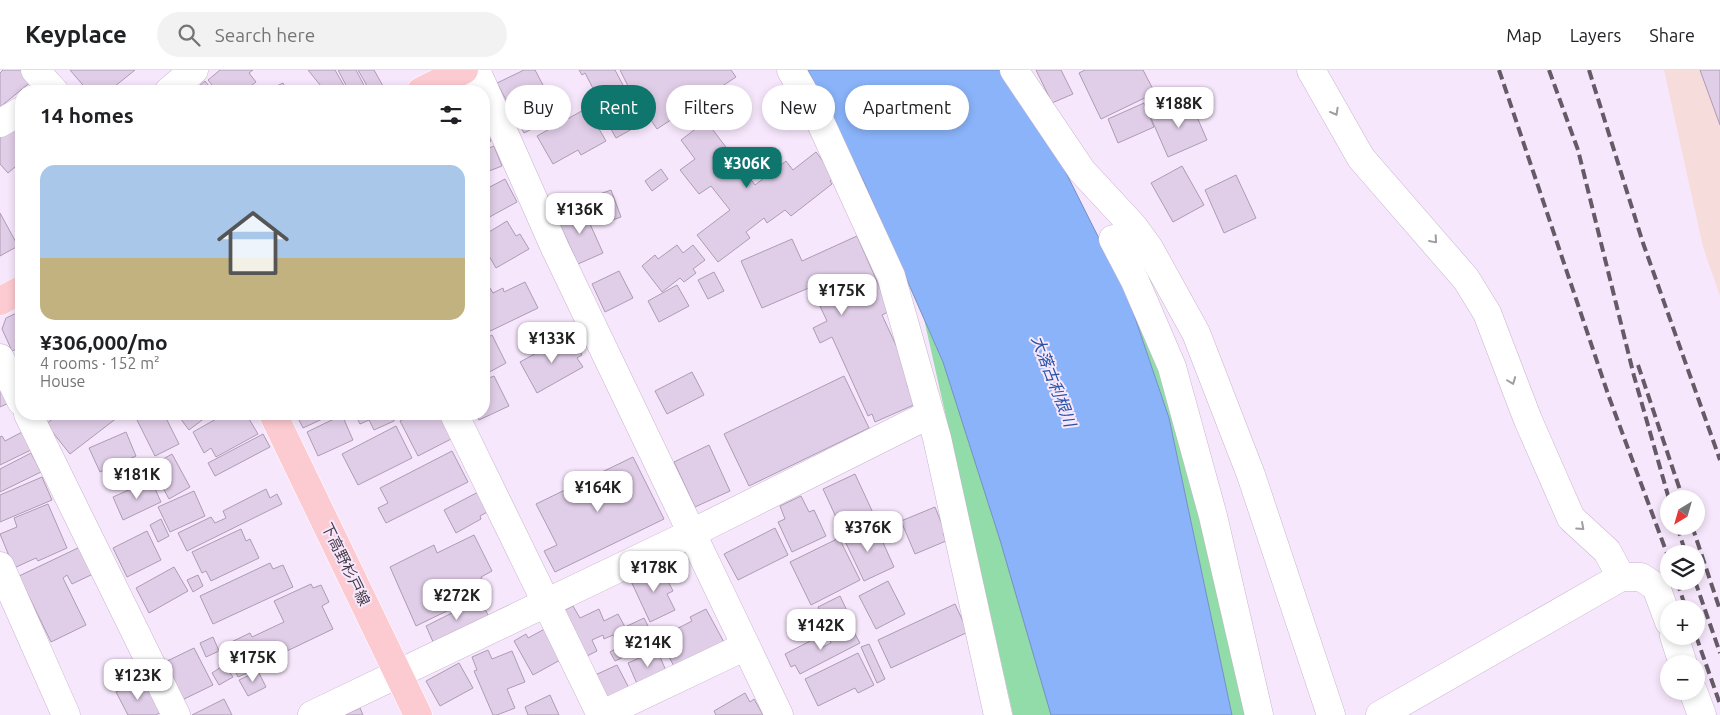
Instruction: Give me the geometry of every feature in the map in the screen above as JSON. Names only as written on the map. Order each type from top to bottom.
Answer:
[{"type":"main road","points":[[433,85],[464,70]]},
{"type":"main road","points":[[0,301],[15,293]]},
{"type":"main road","name":"下高野杉戸線","points":[[276,420],[418,715]]},
{"type":"street","points":[[176,85],[194,70]]},
{"type":"street","points":[[476,70],[483,85]]},
{"type":"street","points":[[791,70],[819,119],[891,276],[930,414],[998,715]]},
{"type":"street","points":[[1014,70],[1082,171],[1134,226],[1196,333],[1251,475],[1331,715]]},
{"type":"street","points":[[1311,70],[1361,158],[1466,278],[1487,313],[1528,420],[1571,518],[1607,551],[1622,578]]},
{"type":"street","points":[[490,102],[555,248],[779,715]]},
{"type":"street","points":[[0,123],[15,114]]},
{"type":"street","points":[[1113,239],[1135,281],[1172,367],[1213,516],[1259,715]]},
{"type":"street","points":[[0,358],[15,389]]},
{"type":"street","points":[[312,715],[692,533],[930,414]]},
{"type":"street","points":[[31,420],[176,715]]},
{"type":"street","points":[[457,420],[601,715],[746,646]]},
{"type":"street","points":[[0,566],[66,715]]},
{"type":"street","points":[[1380,715],[1622,578],[1641,577],[1656,587],[1661,600]]},
{"type":"street","points":[[1696,700],[1702,715]]},
{"type":"shaded area","points":[[1664,70],[1720,70],[1720,296],[1703,247]]},
{"type":"green space","points":[[1127,294],[1177,410],[1247,715],[1232,715],[1169,418]]},
{"type":"green space","points":[[924,319],[943,362],[1000,540],[1051,715],[1013,715]]},
{"type":"water","name":"大落古利根川","points":[[808,70],[1000,70],[1042,125],[1127,294],[1169,418],[1232,715],[1051,715],[1000,540],[943,362],[863,180],[835,124],[835,85],[816,85]]},
{"type":"building","points":[[3,70],[22,70],[32,81],[27,85],[15,85],[15,95],[0,107],[0,73]]},
{"type":"building","points":[[70,70],[135,70],[116,85],[83,85]]},
{"type":"building","points":[[220,70],[253,70],[249,73],[256,82],[252,85],[212,85],[208,80]]},
{"type":"building","points":[[308,70],[335,70],[344,85],[320,85]]},
{"type":"building","points":[[338,70],[356,70],[364,85],[346,85]]},
{"type":"building","points":[[358,70],[374,70],[382,85],[367,85]]},
{"type":"building","points":[[524,70],[535,70],[543,85],[505,85],[505,98],[497,83]]},
{"type":"building","points":[[579,70],[615,70],[623,85],[591,85],[585,73],[582,75]]},
{"type":"building","points":[[620,70],[731,70],[736,77],[724,85],[666,85],[666,123],[657,129],[656,85],[628,85]]},
{"type":"building","points":[[1036,70],[1061,70],[1073,94],[1052,103]]},
{"type":"building","points":[[1085,70],[1143,70],[1155,93],[1101,119],[1079,73]]},
{"type":"building","points":[[1700,70],[1720,70],[1720,125]]},
{"type":"building","points":[[205,81],[208,85],[200,85]]},
{"type":"building","points":[[1190,101],[1207,140],[1168,157],[1151,118]]},
{"type":"building","points":[[1144,103],[1154,127],[1118,143],[1108,119]]},
{"type":"building","points":[[581,111],[581,130],[600,130],[606,141],[581,155],[578,150],[553,164],[537,136],[548,130],[571,130],[571,117]]},
{"type":"building","points":[[15,126],[15,167],[8,173],[0,164],[0,136]]},
{"type":"building","points":[[612,130],[630,130],[616,138]]},
{"type":"building","points":[[694,130],[713,130],[755,185],[786,161],[793,170],[816,152],[835,177],[830,181],[832,184],[791,216],[785,210],[767,223],[764,218],[746,232],[750,238],[718,262],[697,235],[730,210],[711,186],[699,194],[680,170],[695,159],[681,140]]},
{"type":"building","points":[[494,146],[502,166],[490,171],[490,148]]},
{"type":"building","points":[[1182,166],[1204,205],[1173,222],[1151,183]]},
{"type":"building","points":[[661,169],[668,179],[652,191],[645,181]]},
{"type":"building","points":[[1236,175],[1256,218],[1224,233],[1205,190]]},
{"type":"building","points":[[505,179],[517,202],[490,217],[490,187]]},
{"type":"building","points":[[611,190],[621,217],[607,222],[597,195]]},
{"type":"building","points":[[582,206],[603,253],[578,264],[557,218]]},
{"type":"building","points":[[0,213],[15,240],[15,248],[0,256]]},
{"type":"building","points":[[507,221],[516,236],[520,234],[529,249],[496,268],[490,258],[490,231]]},
{"type":"building","points":[[857,236],[890,311],[882,315],[913,382],[907,385],[916,404],[875,422],[872,414],[868,416],[832,337],[820,343],[813,328],[827,321],[811,287],[762,308],[741,261],[792,239],[802,261]]},
{"type":"building","points":[[677,245],[683,253],[693,245],[705,260],[693,269],[696,273],[684,282],[680,278],[662,292],[642,266],[655,255],[658,259]]},
{"type":"building","points":[[619,271],[633,298],[605,312],[592,284]]},
{"type":"building","points":[[714,272],[724,291],[708,299],[698,280]]},
{"type":"building","points":[[525,282],[538,308],[490,331],[490,288],[493,293],[503,288],[504,292]]},
{"type":"building","points":[[677,285],[689,306],[659,322],[648,301]]},
{"type":"building","points":[[15,314],[15,350],[12,351],[2,329],[6,318]]},
{"type":"building","points":[[492,335],[506,363],[490,372],[490,336]]},
{"type":"building","points":[[562,339],[565,344],[573,339],[582,355],[577,358],[583,367],[537,393],[520,362]]},
{"type":"building","points":[[692,372],[704,395],[667,414],[655,391]]},
{"type":"building","points":[[494,376],[509,406],[490,415],[490,378]]},
{"type":"building","points":[[844,376],[869,428],[749,486],[724,434]]},
{"type":"building","points":[[0,380],[11,402],[0,407]]},
{"type":"building","points":[[51,420],[114,420],[70,454],[46,424]]},
{"type":"building","points":[[137,420],[167,420],[179,444],[155,456]]},
{"type":"building","points":[[182,420],[202,420],[189,430]]},
{"type":"building","points":[[214,420],[250,420],[258,434],[216,457],[211,448],[204,453],[193,432]]},
{"type":"building","points":[[299,420],[320,420],[303,428]]},
{"type":"building","points":[[332,420],[344,420],[353,440],[318,456],[307,432]]},
{"type":"building","points":[[358,420],[369,420],[360,424]]},
{"type":"building","points":[[369,420],[394,420],[394,421],[374,430]]},
{"type":"building","points":[[451,420],[459,435],[418,456],[400,421]]},
{"type":"building","points":[[396,426],[412,458],[358,485],[342,454]]},
{"type":"building","points":[[24,431],[33,449],[0,465],[0,437],[2,436],[5,441]]},
{"type":"building","points":[[126,432],[136,456],[100,472],[89,448]]},
{"type":"building","points":[[263,434],[270,447],[215,476],[208,463]]},
{"type":"building","points":[[709,445],[730,491],[695,507],[674,462]]},
{"type":"building","points":[[452,451],[468,482],[386,523],[378,508],[388,503],[380,488]]},
{"type":"building","points":[[31,453],[41,472],[0,492],[0,469]]},
{"type":"building","points":[[172,454],[190,487],[169,499],[151,466]]},
{"type":"building","points":[[633,457],[664,519],[555,572],[544,551],[557,545],[536,504]]},
{"type":"building","points":[[855,474],[874,515],[842,530],[823,489]]},
{"type":"building","points":[[42,477],[52,500],[0,522],[0,495]]},
{"type":"building","points":[[151,480],[161,502],[123,520],[113,497]]},
{"type":"building","points":[[266,489],[270,498],[277,494],[282,504],[187,551],[178,533],[211,517],[215,523],[226,518],[223,511]]},
{"type":"building","points":[[194,491],[205,516],[170,532],[158,507]]},
{"type":"building","points":[[480,491],[491,510],[480,516],[481,519],[456,533],[444,510]]},
{"type":"building","points":[[801,496],[809,512],[814,510],[826,536],[792,552],[778,522],[785,519],[780,506]]},
{"type":"building","points":[[48,504],[67,548],[38,561],[36,558],[14,568],[0,534],[17,527],[14,518]]},
{"type":"building","points":[[935,507],[945,532],[943,533],[946,541],[915,554],[901,521]]},
{"type":"building","points":[[161,519],[169,536],[158,542],[150,525]]},
{"type":"building","points":[[867,524],[875,541],[881,538],[894,567],[864,581],[842,535]]},
{"type":"building","points":[[775,528],[788,555],[738,580],[724,554]]},
{"type":"building","points":[[241,529],[246,541],[250,539],[259,558],[211,581],[206,571],[202,573],[192,552]]},
{"type":"building","points":[[147,531],[161,560],[127,577],[113,548]]},
{"type":"building","points":[[474,535],[492,571],[481,577],[488,591],[416,626],[390,567],[434,545],[437,553]]},
{"type":"building","points":[[839,538],[860,580],[811,605],[790,562]]},
{"type":"building","points":[[80,547],[93,574],[72,584],[67,575],[63,578],[86,625],[51,642],[19,576]]},
{"type":"building","points":[[270,563],[273,569],[283,565],[293,587],[213,624],[200,596]]},
{"type":"building","points":[[660,565],[673,591],[667,594],[675,610],[650,622],[630,579]]},
{"type":"building","points":[[174,567],[188,591],[149,613],[136,588]]},
{"type":"building","points":[[198,575],[203,586],[193,592],[187,580]]},
{"type":"building","points":[[888,581],[905,614],[876,629],[859,596]]},
{"type":"building","points":[[311,584],[313,588],[321,585],[329,602],[322,606],[333,629],[266,661],[268,664],[238,677],[223,646],[250,633],[252,637],[284,622],[274,601]]},
{"type":"building","points":[[840,596],[849,615],[827,625],[818,607]]},
{"type":"building","points":[[480,599],[489,617],[434,644],[426,626]]},
{"type":"building","points":[[955,604],[968,632],[891,668],[878,640]]},
{"type":"building","points":[[573,606],[580,618],[599,609],[604,621],[618,614],[625,627],[644,618],[656,642],[615,661],[610,652],[619,647],[613,635],[604,639],[603,635],[592,640],[597,651],[585,657],[559,613]]},
{"type":"building","points":[[706,609],[725,644],[676,670],[659,638],[692,621],[690,617]]},
{"type":"building","points":[[552,625],[562,659],[533,675],[514,641],[526,634],[528,638]]},
{"type":"building","points":[[851,627],[860,643],[800,674],[795,665],[791,667],[785,654],[818,637],[823,647],[831,643],[829,638]]},
{"type":"building","points":[[213,637],[219,651],[206,657],[200,643]]},
{"type":"building","points":[[869,644],[885,679],[877,683],[861,647]]},
{"type":"building","points":[[194,648],[213,685],[180,701],[161,664]]},
{"type":"building","points":[[488,650],[492,659],[512,651],[525,682],[507,689],[515,708],[497,715],[493,715],[474,671],[477,670],[472,657]]},
{"type":"building","points":[[657,650],[667,673],[638,686],[628,663]]},
{"type":"building","points":[[858,653],[874,685],[858,693],[855,688],[818,706],[805,679]]},
{"type":"building","points":[[459,663],[473,688],[440,706],[426,681]]},
{"type":"building","points":[[224,665],[233,677],[219,685],[212,673]]},
{"type":"building","points":[[617,665],[630,690],[606,702],[593,676]]},
{"type":"building","points":[[258,671],[266,687],[248,696],[239,680]]},
{"type":"building","points":[[134,683],[137,689],[147,684],[161,712],[156,715],[128,715],[116,692]]},
{"type":"building","points":[[745,693],[750,702],[754,699],[763,715],[716,715],[714,711]]},
{"type":"building","points":[[550,695],[559,715],[528,715],[525,707]]},
{"type":"building","points":[[224,699],[232,715],[192,715]]},
{"type":"building","points":[[360,708],[363,715],[344,715]]},
{"type":"railway","points":[[1499,70],[1609,397],[1664,545]]},
{"type":"railway","points":[[1549,70],[1578,150],[1634,376],[1666,490]]},
{"type":"railway","points":[[1589,70],[1643,243],[1720,460]]},
{"type":"railway","points":[[1638,365],[1680,490]]},
{"type":"railway","points":[[1680,535],[1683,545]]},
{"type":"railway","points":[[1695,535],[1720,610]]},
{"type":"railway","points":[[1680,590],[1683,600]]},
{"type":"railway","points":[[1698,590],[1720,653]]},
{"type":"railway","points":[[1699,645],[1720,704]]}]
